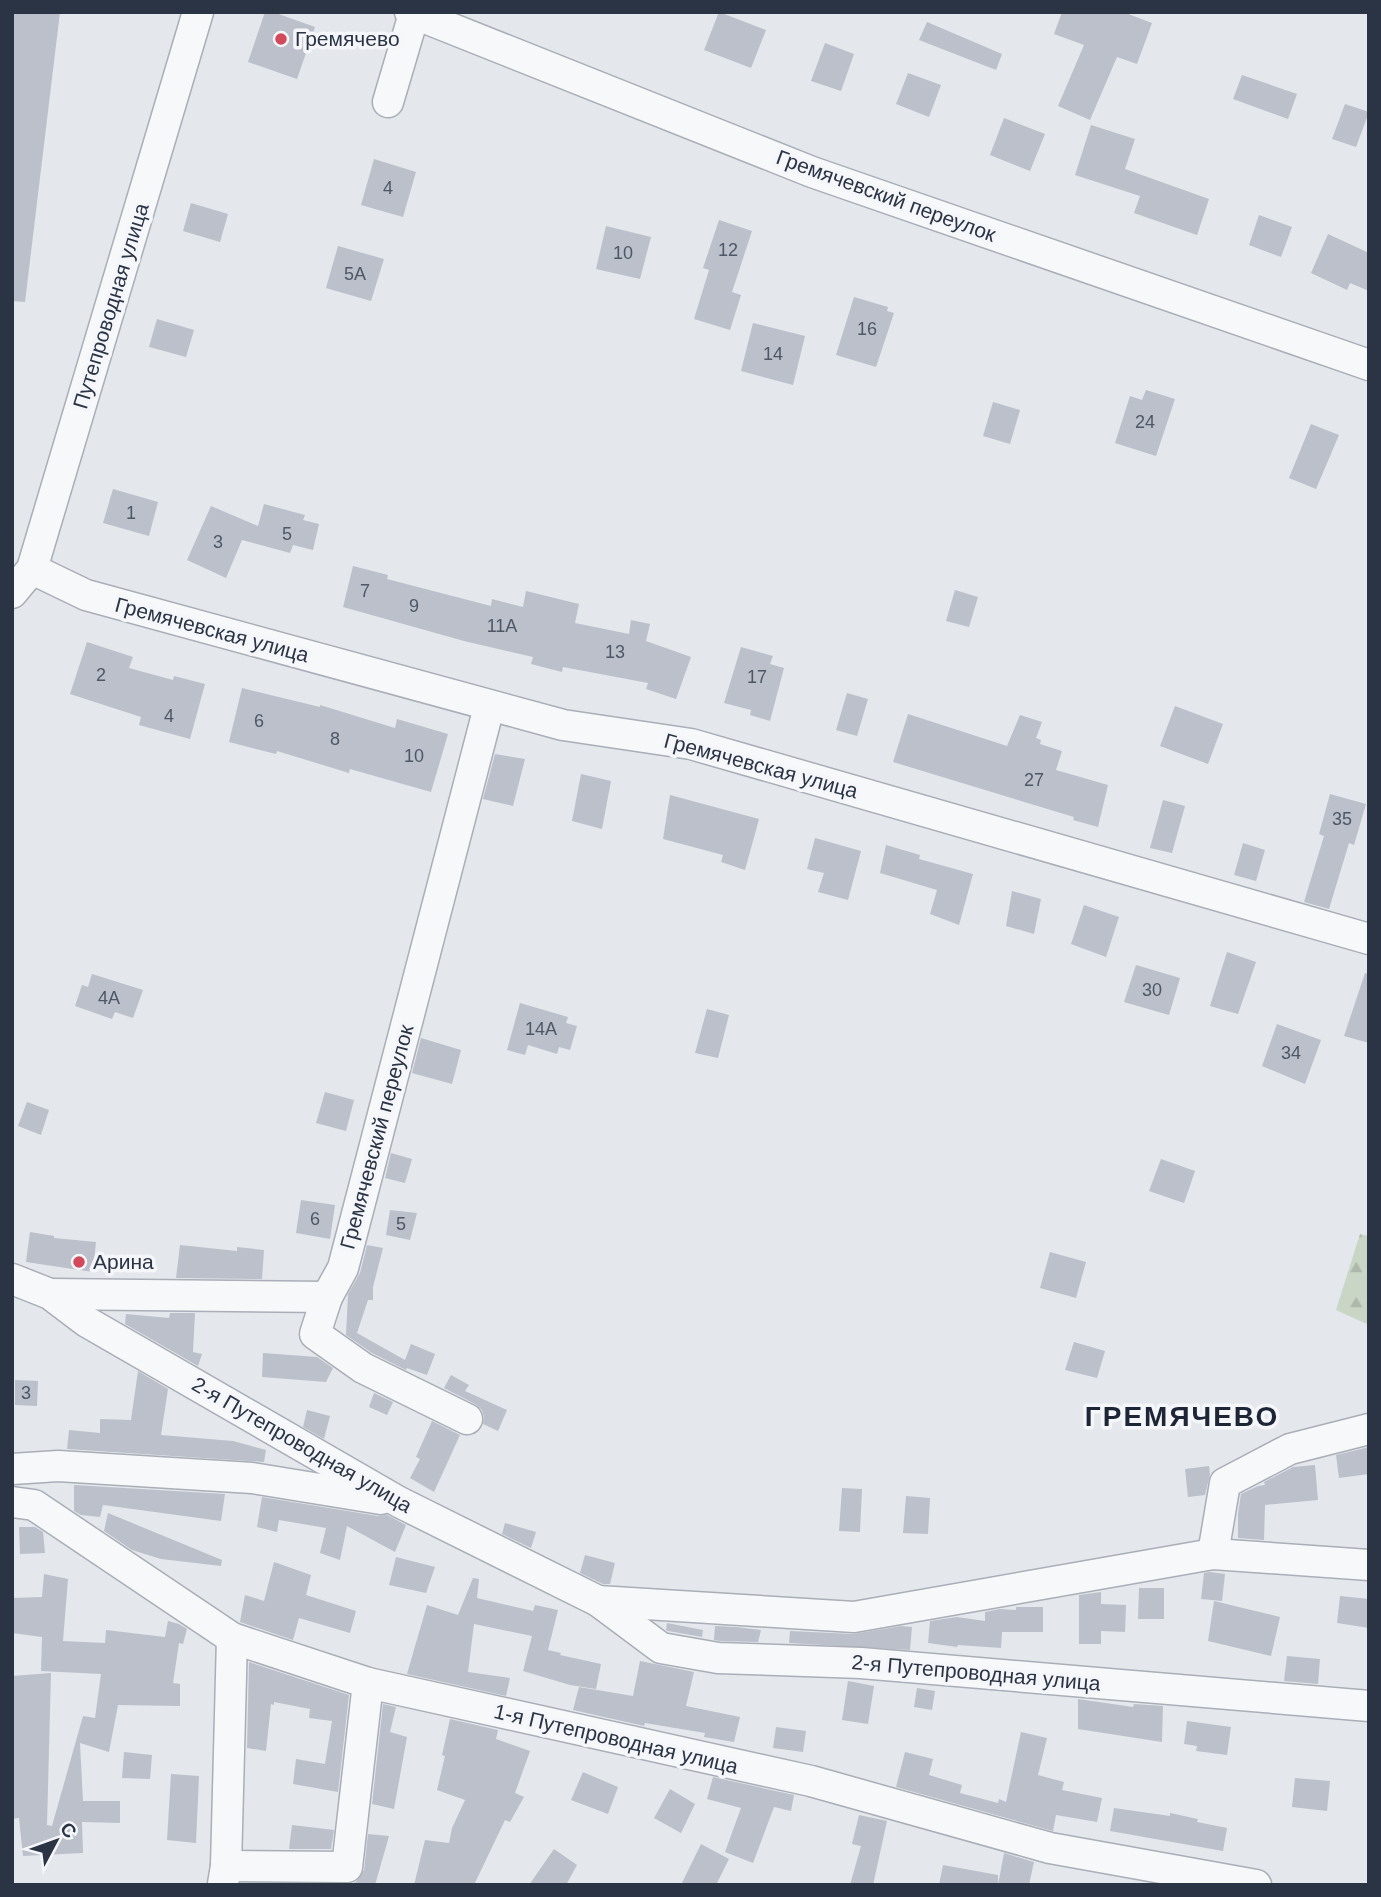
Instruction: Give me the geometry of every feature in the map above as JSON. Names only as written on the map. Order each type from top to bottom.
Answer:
[{"type":"street","name":"Путепроводная улица","points":[[12,593],[32,569],[198,12]]},
{"type":"street","points":[[388,102],[412,13]]},
{"type":"street","name":"Гремячевский переулок","points":[[412,13],[812,172],[1369,365]]},
{"type":"street","name":"Гремячевская улица","points":[[32,569],[86,595],[489,707],[563,725],[691,744],[1369,939]]},
{"type":"street","name":"Гремячевский переулок","points":[[467,1419],[363,1368],[315,1334],[327,1297],[343,1268],[489,707]]},
{"type":"street","name":"2-я Путепроводная улица","points":[[12,1279],[50,1294],[87,1322],[399,1502],[598,1601],[661,1647],[718,1658],[861,1662],[1369,1706]]},
{"type":"street","points":[[50,1294],[327,1297]]},
{"type":"street","points":[[1213,1554],[1225,1483],[1290,1449],[1369,1429]]},
{"type":"street","points":[[12,1469],[58,1466],[252,1478],[399,1502]]},
{"type":"street","name":"1-я Путепроводная улица","points":[[12,1502],[34,1505],[232,1637],[368,1683],[811,1781],[1050,1848],[1256,1885]]},
{"type":"street","name":"2-я Путепроводная улица","points":[[598,1601],[854,1617],[1213,1554],[1369,1565]]},
{"type":"street","points":[[232,1637],[225,1876],[346,1876],[368,1683]]},
{"type":"green space","points":[[1360,1234],[1369,1236],[1369,1325],[1336,1310]]},
{"type":"building","points":[[12,12],[60,12],[25,302],[12,301]]},
{"type":"building","points":[[265,12],[273,12],[315,27],[297,79],[248,62]]},
{"type":"building","points":[[719,12],[766,30],[751,68],[704,50]]},
{"type":"building","points":[[1062,12],[1123,12],[1152,23],[1137,64],[1117,57],[1090,120],[1058,106],[1084,45],[1054,34]]},
{"type":"building","points":[[927,22],[1002,54],[996,70],[919,40]]},
{"type":"building","points":[[825,43],[854,54],[841,91],[811,81]]},
{"type":"building","points":[[908,73],[941,85],[929,117],[896,104]]},
{"type":"building","points":[[1242,75],[1297,94],[1288,119],[1233,99]]},
{"type":"building","points":[[1345,104],[1369,112],[1356,147],[1332,139]]},
{"type":"building","points":[[1004,118],[1045,134],[1030,171],[990,155]]},
{"type":"building","points":[[1091,125],[1135,139],[1125,169],[1209,199],[1197,235],[1134,213],[1140,196],[1075,175]]},
{"type":"building","points":[[374,159],[416,172],[403,217],[361,205]]},
{"type":"building","points":[[191,203],[228,214],[220,242],[183,231]]},
{"type":"building","points":[[1259,215],[1292,227],[1281,257],[1249,245]]},
{"type":"building","points":[[719,220],[752,231],[732,292],[741,295],[730,330],[694,319],[709,270],[703,268]]},
{"type":"building","points":[[606,226],[651,237],[640,279],[596,269]]},
{"type":"building","points":[[1328,234],[1369,253],[1369,291],[1350,283],[1347,290],[1311,273]]},
{"type":"building","points":[[338,246],[384,259],[371,301],[326,288]]},
{"type":"building","points":[[854,297],[888,307],[887,311],[894,313],[876,367],[836,355]]},
{"type":"building","points":[[157,319],[194,330],[186,357],[149,347]]},
{"type":"building","points":[[753,323],[805,336],[793,385],[741,371]]},
{"type":"building","points":[[1146,390],[1175,399],[1156,456],[1115,443],[1130,396],[1142,400]]},
{"type":"building","points":[[993,402],[1020,410],[1010,444],[983,436]]},
{"type":"building","points":[[1311,424],[1339,435],[1316,489],[1289,478]]},
{"type":"building","points":[[113,489],[158,502],[149,536],[103,523]]},
{"type":"building","points":[[264,504],[305,515],[303,520],[319,524],[313,550],[293,545],[290,553],[242,540],[226,578],[187,560],[211,506],[258,526]]},
{"type":"building","points":[[353,566],[388,575],[387,579],[491,606],[492,599],[523,607],[526,591],[579,604],[575,623],[629,634],[631,620],[650,624],[646,641],[691,657],[676,699],[646,689],[648,683],[563,667],[562,672],[531,664],[533,657],[343,607]]},
{"type":"building","points":[[955,590],[978,597],[969,627],[946,621]]},
{"type":"building","points":[[87,642],[133,657],[129,668],[173,680],[174,676],[205,684],[190,739],[139,725],[141,717],[70,694]]},
{"type":"building","points":[[741,647],[773,656],[770,664],[784,668],[770,721],[750,715],[751,710],[724,703]]},
{"type":"building","points":[[242,688],[320,705],[395,728],[397,719],[448,734],[431,792],[350,769],[349,773],[277,751],[276,754],[229,742]]},
{"type":"building","points":[[847,693],[868,699],[857,736],[836,730]]},
{"type":"building","points":[[1175,706],[1223,724],[1208,764],[1160,746]]},
{"type":"building","points":[[908,714],[1007,746],[1020,715],[1042,722],[1036,738],[1041,740],[1040,744],[1062,751],[1056,770],[1108,785],[1098,827],[1073,820],[1074,817],[893,762]]},
{"type":"building","points":[[495,754],[525,759],[513,806],[483,799]]},
{"type":"building","points":[[581,774],[611,781],[602,829],[572,821]]},
{"type":"building","points":[[1330,794],[1366,804],[1354,845],[1349,843],[1329,909],[1304,902],[1324,836],[1319,834]]},
{"type":"building","points":[[670,795],[759,819],[745,870],[721,862],[723,855],[663,839]]},
{"type":"building","points":[[1163,800],[1185,806],[1172,853],[1150,848]]},
{"type":"building","points":[[815,838],[861,851],[848,900],[818,892],[824,873],[807,869]]},
{"type":"building","points":[[1243,843],[1265,850],[1256,881],[1234,875]]},
{"type":"building","points":[[886,845],[920,855],[919,859],[973,874],[959,925],[930,914],[937,890],[880,873]]},
{"type":"building","points":[[1012,891],[1041,899],[1034,934],[1006,926]]},
{"type":"building","points":[[1084,905],[1119,917],[1106,957],[1071,944]]},
{"type":"building","points":[[1227,952],[1256,962],[1238,1014],[1210,1006]]},
{"type":"building","points":[[1136,965],[1180,978],[1169,1015],[1124,1002]]},
{"type":"building","points":[[1365,973],[1369,974],[1369,1043],[1344,1036]]},
{"type":"building","points":[[92,974],[143,990],[133,1018],[115,1012],[112,1019],[75,1006],[82,985],[88,987]]},
{"type":"building","points":[[520,1003],[568,1017],[566,1023],[577,1026],[570,1050],[559,1047],[557,1054],[528,1045],[525,1055],[507,1050]]},
{"type":"building","points":[[707,1009],[729,1015],[718,1058],[695,1053]]},
{"type":"building","points":[[1277,1024],[1321,1040],[1305,1084],[1262,1066]]},
{"type":"building","points":[[421,1038],[461,1050],[452,1084],[412,1073]]},
{"type":"building","points":[[325,1092],[354,1100],[346,1131],[316,1123]]},
{"type":"building","points":[[27,1102],[49,1110],[41,1135],[18,1126]]},
{"type":"building","points":[[391,1153],[412,1159],[405,1183],[385,1178]]},
{"type":"building","points":[[1161,1159],[1195,1171],[1184,1203],[1149,1191]]},
{"type":"building","points":[[301,1200],[335,1205],[330,1239],[296,1233]]},
{"type":"building","points":[[390,1210],[417,1213],[410,1240],[386,1235]]},
{"type":"building","points":[[30,1232],[54,1238],[96,1242],[93,1272],[26,1262]]},
{"type":"building","points":[[180,1245],[237,1251],[237,1247],[264,1250],[262,1279],[176,1278]]},
{"type":"building","points":[[367,1245],[383,1248],[373,1287],[373,1300],[368,1300],[357,1333],[405,1360],[411,1344],[435,1354],[427,1375],[407,1368],[406,1370],[372,1353],[346,1335],[348,1294],[360,1273]]},
{"type":"building","points":[[1050,1252],[1086,1262],[1076,1298],[1040,1288]]},
{"type":"building","points":[[170,1313],[195,1313],[193,1352],[202,1354],[198,1366],[125,1324],[126,1314],[169,1318]]},
{"type":"building","points":[[1074,1342],[1105,1351],[1097,1378],[1065,1370]]},
{"type":"building","points":[[263,1353],[317,1357],[333,1368],[326,1382],[262,1377]]},
{"type":"building","points":[[138,1371],[168,1389],[161,1435],[233,1441],[266,1450],[264,1462],[67,1449],[69,1430],[100,1433],[100,1419],[131,1420]]},
{"type":"building","points":[[451,1375],[469,1385],[465,1391],[507,1410],[498,1431],[483,1424],[482,1410],[475,1404],[444,1388]]},
{"type":"building","points":[[15,1380],[38,1381],[37,1406],[15,1405]]},
{"type":"building","points":[[374,1393],[393,1402],[387,1415],[369,1407]]},
{"type":"building","points":[[307,1410],[330,1416],[324,1439],[303,1427]]},
{"type":"building","points":[[432,1421],[460,1435],[434,1492],[410,1478],[420,1459],[416,1457]]},
{"type":"building","points":[[1369,1447],[1369,1474],[1339,1478],[1336,1455]]},
{"type":"building","points":[[1315,1465],[1318,1500],[1265,1505],[1264,1540],[1238,1538],[1241,1494],[1265,1485],[1264,1482],[1293,1467]]},
{"type":"building","points":[[1209,1466],[1205,1495],[1188,1497],[1185,1469]]},
{"type":"building","points":[[74,1485],[225,1494],[221,1521],[103,1505],[100,1517],[81,1515],[74,1511]]},
{"type":"building","points":[[842,1488],[862,1489],[860,1532],[839,1531]]},
{"type":"building","points":[[906,1496],[930,1498],[928,1534],[903,1533]]},
{"type":"building","points":[[262,1497],[378,1516],[387,1515],[406,1525],[395,1552],[347,1526],[340,1560],[320,1553],[326,1528],[279,1520],[277,1532],[257,1527]]},
{"type":"building","points":[[108,1513],[222,1560],[221,1566],[161,1559],[132,1550],[104,1531]]},
{"type":"building","points":[[505,1523],[536,1532],[531,1548],[502,1534]]},
{"type":"building","points":[[19,1527],[35,1527],[43,1532],[45,1553],[20,1554]]},
{"type":"building","points":[[585,1555],[615,1563],[610,1584],[603,1584],[580,1573]]},
{"type":"building","points":[[396,1557],[435,1567],[426,1593],[389,1585]]},
{"type":"building","points":[[274,1562],[311,1575],[306,1595],[356,1611],[350,1633],[299,1618],[293,1640],[240,1622],[245,1595],[264,1601]]},
{"type":"building","points":[[1204,1573],[1225,1574],[1222,1601],[1201,1599]]},
{"type":"building","points":[[44,1574],[68,1579],[63,1641],[105,1643],[106,1630],[165,1637],[168,1621],[187,1629],[183,1644],[179,1643],[173,1683],[180,1684],[180,1706],[118,1705],[109,1752],[80,1743],[83,1801],[120,1801],[120,1823],[82,1822],[83,1853],[23,1856],[19,1818],[12,1819],[12,1676],[51,1673],[47,1825],[52,1826],[83,1716],[95,1718],[101,1674],[41,1671],[42,1637],[12,1633],[12,1598],[42,1597]]},
{"type":"building","points":[[473,1578],[479,1579],[477,1598],[533,1611],[535,1605],[558,1610],[548,1650],[601,1664],[596,1689],[570,1685],[523,1671],[532,1636],[474,1624],[468,1672],[510,1678],[506,1696],[407,1674],[427,1605],[458,1615]]},
{"type":"building","points":[[1139,1588],[1164,1588],[1164,1619],[1138,1619]]},
{"type":"building","points":[[1101,1592],[1101,1604],[1126,1605],[1125,1632],[1101,1631],[1101,1644],[1079,1644],[1079,1595]]},
{"type":"building","points":[[1340,1596],[1369,1599],[1369,1628],[1337,1623]]},
{"type":"building","points":[[1214,1601],[1280,1617],[1271,1656],[1208,1641]]},
{"type":"building","points":[[1016,1607],[1043,1607],[1043,1632],[1002,1632],[1001,1648],[928,1643],[930,1621],[957,1617],[985,1621],[985,1612],[1016,1610]]},
{"type":"building","points":[[667,1623],[703,1630],[702,1637],[668,1631]]},
{"type":"building","points":[[715,1626],[761,1630],[758,1642],[720,1641],[714,1640]]},
{"type":"building","points":[[901,1626],[912,1627],[910,1650],[789,1643],[790,1631],[853,1634]]},
{"type":"building","points":[[1287,1656],[1320,1659],[1318,1684],[1284,1681]]},
{"type":"building","points":[[640,1661],[694,1672],[686,1706],[740,1717],[734,1742],[704,1737],[705,1733],[645,1723],[644,1726],[573,1710],[579,1687],[633,1696]]},
{"type":"building","points":[[249,1662],[349,1695],[338,1792],[293,1784],[296,1759],[325,1764],[332,1721],[309,1718],[310,1709],[274,1702],[274,1705],[271,1704],[266,1751],[247,1748]]},
{"type":"building","points":[[848,1681],[874,1686],[868,1724],[842,1720]]},
{"type":"building","points":[[917,1688],[935,1691],[932,1710],[914,1707]]},
{"type":"building","points":[[1078,1699],[1133,1707],[1134,1704],[1163,1706],[1162,1742],[1078,1729]]},
{"type":"building","points":[[383,1704],[396,1707],[390,1732],[407,1737],[394,1809],[372,1804]]},
{"type":"building","points":[[450,1719],[498,1730],[496,1739],[530,1751],[515,1793],[524,1797],[510,1822],[505,1820],[474,1885],[414,1885],[425,1840],[449,1843],[452,1828],[465,1800],[437,1790]]},
{"type":"building","points":[[1187,1721],[1231,1727],[1227,1755],[1196,1751],[1197,1746],[1184,1744]]},
{"type":"building","points":[[776,1727],[806,1731],[803,1752],[773,1748]]},
{"type":"building","points":[[1021,1732],[1047,1738],[1038,1775],[1064,1782],[1062,1790],[1102,1798],[1097,1822],[1056,1815],[1053,1831],[896,1787],[905,1752],[933,1759],[929,1775],[962,1785],[960,1793],[998,1803],[999,1799],[1006,1802]]},
{"type":"building","points":[[124,1752],[152,1755],[150,1779],[122,1778]]},
{"type":"building","points":[[583,1772],[618,1787],[608,1814],[571,1800]]},
{"type":"building","points":[[171,1774],[199,1776],[196,1843],[167,1840]]},
{"type":"building","points":[[713,1777],[794,1795],[791,1811],[774,1807],[753,1863],[725,1852],[741,1808],[707,1799]]},
{"type":"building","points":[[1295,1778],[1330,1781],[1327,1811],[1292,1807]]},
{"type":"building","points":[[670,1789],[695,1804],[681,1833],[654,1818]]},
{"type":"building","points":[[1114,1808],[1170,1816],[1170,1813],[1227,1828],[1223,1851],[1110,1831]]},
{"type":"building","points":[[859,1815],[887,1821],[873,1885],[850,1885],[861,1846],[852,1844]]},
{"type":"building","points":[[292,1825],[334,1830],[331,1849],[289,1849]]},
{"type":"building","points":[[368,1834],[389,1836],[375,1885],[347,1885],[356,1882],[364,1870]]},
{"type":"building","points":[[701,1844],[729,1859],[716,1885],[681,1885]]},
{"type":"building","points":[[554,1849],[577,1865],[566,1885],[529,1885]]},
{"type":"building","points":[[1004,1853],[1034,1862],[1029,1885],[998,1885]]},
{"type":"building","points":[[943,1865],[998,1875],[998,1885],[939,1885]]},
{"type":"place","name":"Гремячево","points":[[281,39]]},
{"type":"place","name":"Арина","points":[[79,1262]]},
{"type":"district","name":"ГРЕМЯЧЕВО","points":[[1182,1416]]}]
